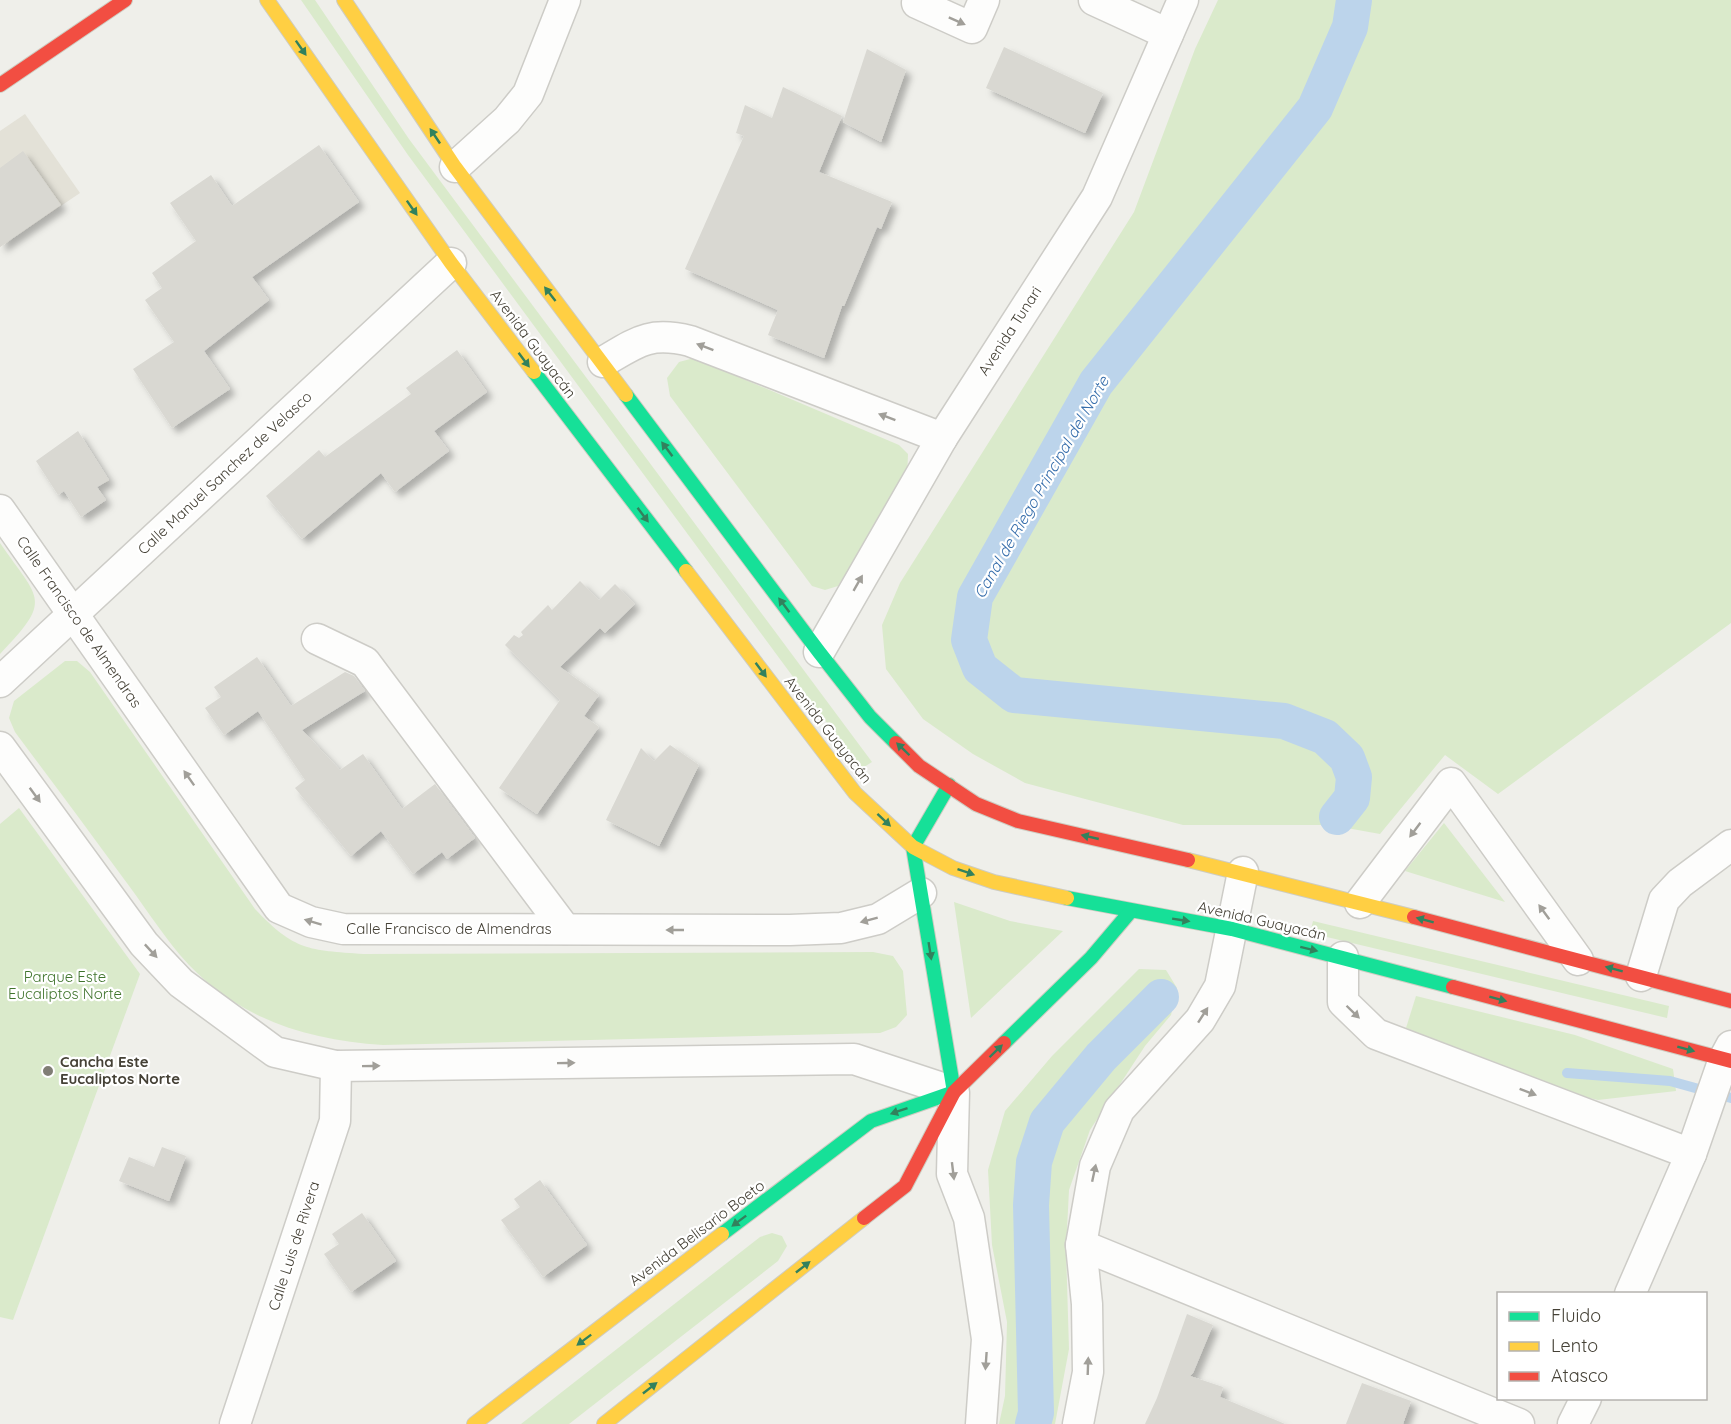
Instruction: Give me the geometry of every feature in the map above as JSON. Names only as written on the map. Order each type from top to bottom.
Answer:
[{"type":"main road","points":[[0,85],[125,0]]},
{"type":"main road","name":"Avenida Guayacán","points":[[267,0],[451,263],[855,793],[913,847],[953,868],[994,882],[1130,912],[1232,929],[1729,1055]]},
{"type":"main road","points":[[344,0],[455,167],[819,652],[870,717],[919,766],[976,804],[1018,821],[1243,872],[1731,1001]]},
{"type":"main road","points":[[949,785],[913,847],[954,1092]]},
{"type":"main road","name":"Avenida Belisario Boeto","points":[[604,1424],[905,1186],[954,1092],[1090,958],[1130,912]]},
{"type":"main road","name":"Avenida Belisario Boeto","points":[[474,1424],[871,1121],[954,1092]]},
{"type":"street","points":[[455,167],[507,120],[528,94],[565,0]]},
{"type":"street","points":[[919,0],[917,3],[972,28],[984,0]]},
{"type":"street","points":[[1094,0],[1168,34]]},
{"type":"street","name":"Avenida Tunari","points":[[819,652],[942,438],[1097,196],[1183,0]]},
{"type":"street","name":"Calle Manuel Sanchez de Velasco","points":[[0,682],[451,263]]},
{"type":"street","points":[[603,363],[637,342],[665,335],[690,341],[942,438]]},
{"type":"street","name":"Calle Francisco de Almendras","points":[[0,510],[279,908],[311,922],[343,929],[790,930],[841,928],[878,919],[921,893]]},
{"type":"street","points":[[317,639],[365,662],[565,929]]},
{"type":"street","points":[[0,747],[144,944],[181,983],[275,1052],[336,1066],[854,1059],[954,1092],[952,1174],[969,1218],[987,1339],[981,1424]]},
{"type":"street","points":[[1360,903],[1451,783],[1578,960]]},
{"type":"street","points":[[1641,976],[1664,900],[1680,883],[1731,845]]},
{"type":"street","points":[[1078,1424],[1088,1372],[1087,1304],[1081,1245],[1095,1167],[1119,1110],[1200,1020],[1220,986],[1243,872]]},
{"type":"street","points":[[1343,957],[1343,1002],[1376,1034],[1691,1154]]},
{"type":"street","points":[[1630,1292],[1691,1154],[1729,1055]]},
{"type":"street","name":"Calle Luis de Rivera","points":[[235,1424],[335,1121],[336,1066]]},
{"type":"street","points":[[1081,1245],[1519,1424]]},
{"type":"street","points":[[1573,1424],[1585,1400]]},
{"type":"shaded area","points":[[25,114],[80,193],[0,247],[0,131]]},
{"type":"green space","points":[[301,0],[315,0],[409,139],[872,762],[861,769],[408,155]]},
{"type":"green space","points":[[1218,0],[1731,0],[1731,623],[1498,794],[1445,755],[1380,834],[1330,825],[1183,825],[1025,783],[973,754],[923,719],[886,669],[882,625],[900,583],[1134,212],[1195,49]]},
{"type":"green space","points":[[694,358],[899,445],[908,454],[907,479],[838,586],[825,590],[812,586],[670,396],[667,378],[679,362]]},
{"type":"green space","points":[[0,543],[32,589],[35,600],[34,610],[28,622],[0,654]]},
{"type":"green space","points":[[65,661],[77,661],[90,672],[255,909],[292,941],[315,949],[364,954],[873,952],[893,956],[903,971],[907,1015],[896,1027],[880,1033],[383,1045],[325,1038],[272,1021],[223,995],[180,955],[15,732],[9,718],[14,701]]},
{"type":"green space","name":"Parque Este Eucaliptos Norte","points":[[19,808],[140,974],[13,1320],[0,1317],[0,824]]},
{"type":"green space","points":[[1444,823],[1505,902],[1405,871]]},
{"type":"green space","points":[[954,902],[1010,921],[1063,931],[971,1018]]},
{"type":"green space","points":[[1313,921],[1669,1006],[1667,1018],[1310,933]]},
{"type":"green space","points":[[1139,969],[1166,970],[1177,988],[1171,1015],[1145,1046],[1090,1130],[1069,1190],[1066,1249],[1069,1349],[1055,1424],[999,1424],[1005,1396],[1007,1322],[992,1245],[988,1170],[1005,1111],[1052,1056]]},
{"type":"green space","points":[[1416,996],[1575,1035],[1673,1069],[1676,1091],[1598,1100],[1551,1089],[1406,1028]]},
{"type":"green space","points":[[772,1233],[782,1236],[787,1246],[778,1261],[569,1424],[521,1424],[760,1237]]},
{"type":"building","points":[[1004,47],[1103,93],[1085,133],[986,88]]},
{"type":"building","points":[[867,49],[906,70],[881,142],[843,122]]},
{"type":"building","points":[[783,87],[842,116],[819,172],[892,202],[881,229],[877,227],[844,306],[842,306],[824,358],[768,335],[778,310],[685,269],[744,136],[736,133],[745,105],[772,118]]},
{"type":"building","points":[[319,145],[359,202],[252,277],[269,300],[204,351],[230,389],[172,428],[133,369],[174,342],[145,300],[162,288],[152,273],[196,241],[170,203],[211,175],[232,206]]},
{"type":"building","points":[[23,151],[61,205],[0,247],[0,168]]},
{"type":"building","points":[[457,350],[487,392],[434,431],[449,451],[395,492],[381,473],[302,539],[266,496],[319,450],[325,457],[411,394],[406,388]]},
{"type":"building","points":[[78,431],[109,480],[97,487],[106,500],[81,517],[64,491],[58,495],[36,461]]},
{"type":"building","points":[[580,581],[599,600],[615,584],[635,604],[605,633],[600,628],[560,667],[599,695],[584,716],[599,727],[537,814],[499,788],[560,700],[505,645],[514,635],[519,638],[523,635],[521,632],[548,605],[552,610]]},
{"type":"building","points":[[257,657],[291,706],[345,672],[354,676],[365,691],[302,730],[340,770],[363,754],[402,809],[435,784],[475,838],[447,859],[442,852],[413,874],[381,831],[351,856],[295,788],[305,780],[258,711],[224,735],[205,708],[221,697],[214,687]]},
{"type":"building","points":[[670,745],[699,765],[659,846],[606,820],[641,748],[654,761]]},
{"type":"building","points":[[162,1147],[186,1156],[169,1201],[119,1181],[129,1157],[154,1167]]},
{"type":"building","points":[[540,1180],[587,1245],[543,1277],[501,1220],[520,1207],[514,1199]]},
{"type":"building","points":[[362,1213],[396,1261],[351,1292],[324,1254],[339,1244],[332,1234]]},
{"type":"building","points":[[1187,1314],[1213,1325],[1190,1376],[1223,1387],[1220,1397],[1285,1424],[1145,1424],[1157,1398]]},
{"type":"building","points":[[1362,1383],[1411,1401],[1403,1424],[1346,1424]]},
{"type":"waterway","name":"Canal de Riego Principal del Norte","points":[[1337,817],[1352,798],[1354,777],[1347,758],[1325,737],[1284,721],[1014,695],[980,668],[969,640],[975,597],[1096,383],[1315,108],[1350,27],[1354,0]]},
{"type":"waterway","name":"Canal de Riego Principal del Norte","points":[[1033,1424],[1036,1413],[1031,1205],[1034,1162],[1047,1122],[1101,1057],[1161,997]]},
{"type":"waterway","points":[[1567,1073],[1670,1081],[1731,1098]]},
{"type":"traffic: fast","points":[[534,372],[686,571]]},
{"type":"traffic: fast","points":[[626,395],[819,652],[870,717],[896,743]]},
{"type":"traffic: fast","points":[[949,785],[913,847],[954,1092]]},
{"type":"traffic: fast","points":[[1067,898],[1232,929],[1453,987]]},
{"type":"traffic: fast","points":[[1004,1043],[1091,958],[1130,912]]},
{"type":"traffic: fast","points":[[722,1234],[871,1121],[954,1092]]},
{"type":"traffic: slow","points":[[267,0],[451,263],[534,372]]},
{"type":"traffic: slow","points":[[344,0],[455,167],[626,395]]},
{"type":"traffic: slow","points":[[686,571],[855,793],[913,847],[953,868],[994,882],[1067,898]]},
{"type":"traffic: slow","points":[[1188,860],[1414,917]]},
{"type":"traffic: slow","points":[[604,1424],[864,1218]]},
{"type":"traffic: slow","points":[[474,1424],[722,1234]]},
{"type":"traffic: jam","points":[[0,85],[125,0]]},
{"type":"traffic: jam","points":[[896,743],[919,766],[976,804],[1018,821],[1188,860]]},
{"type":"traffic: jam","points":[[1414,917],[1731,1001]]},
{"type":"traffic: jam","points":[[1453,987],[1731,1061]]},
{"type":"traffic: jam","points":[[864,1218],[905,1186],[954,1092],[1004,1043]]},
{"type":"place","name":"Cancha Este Eucaliptos Norte","points":[[48,1071]]}]
